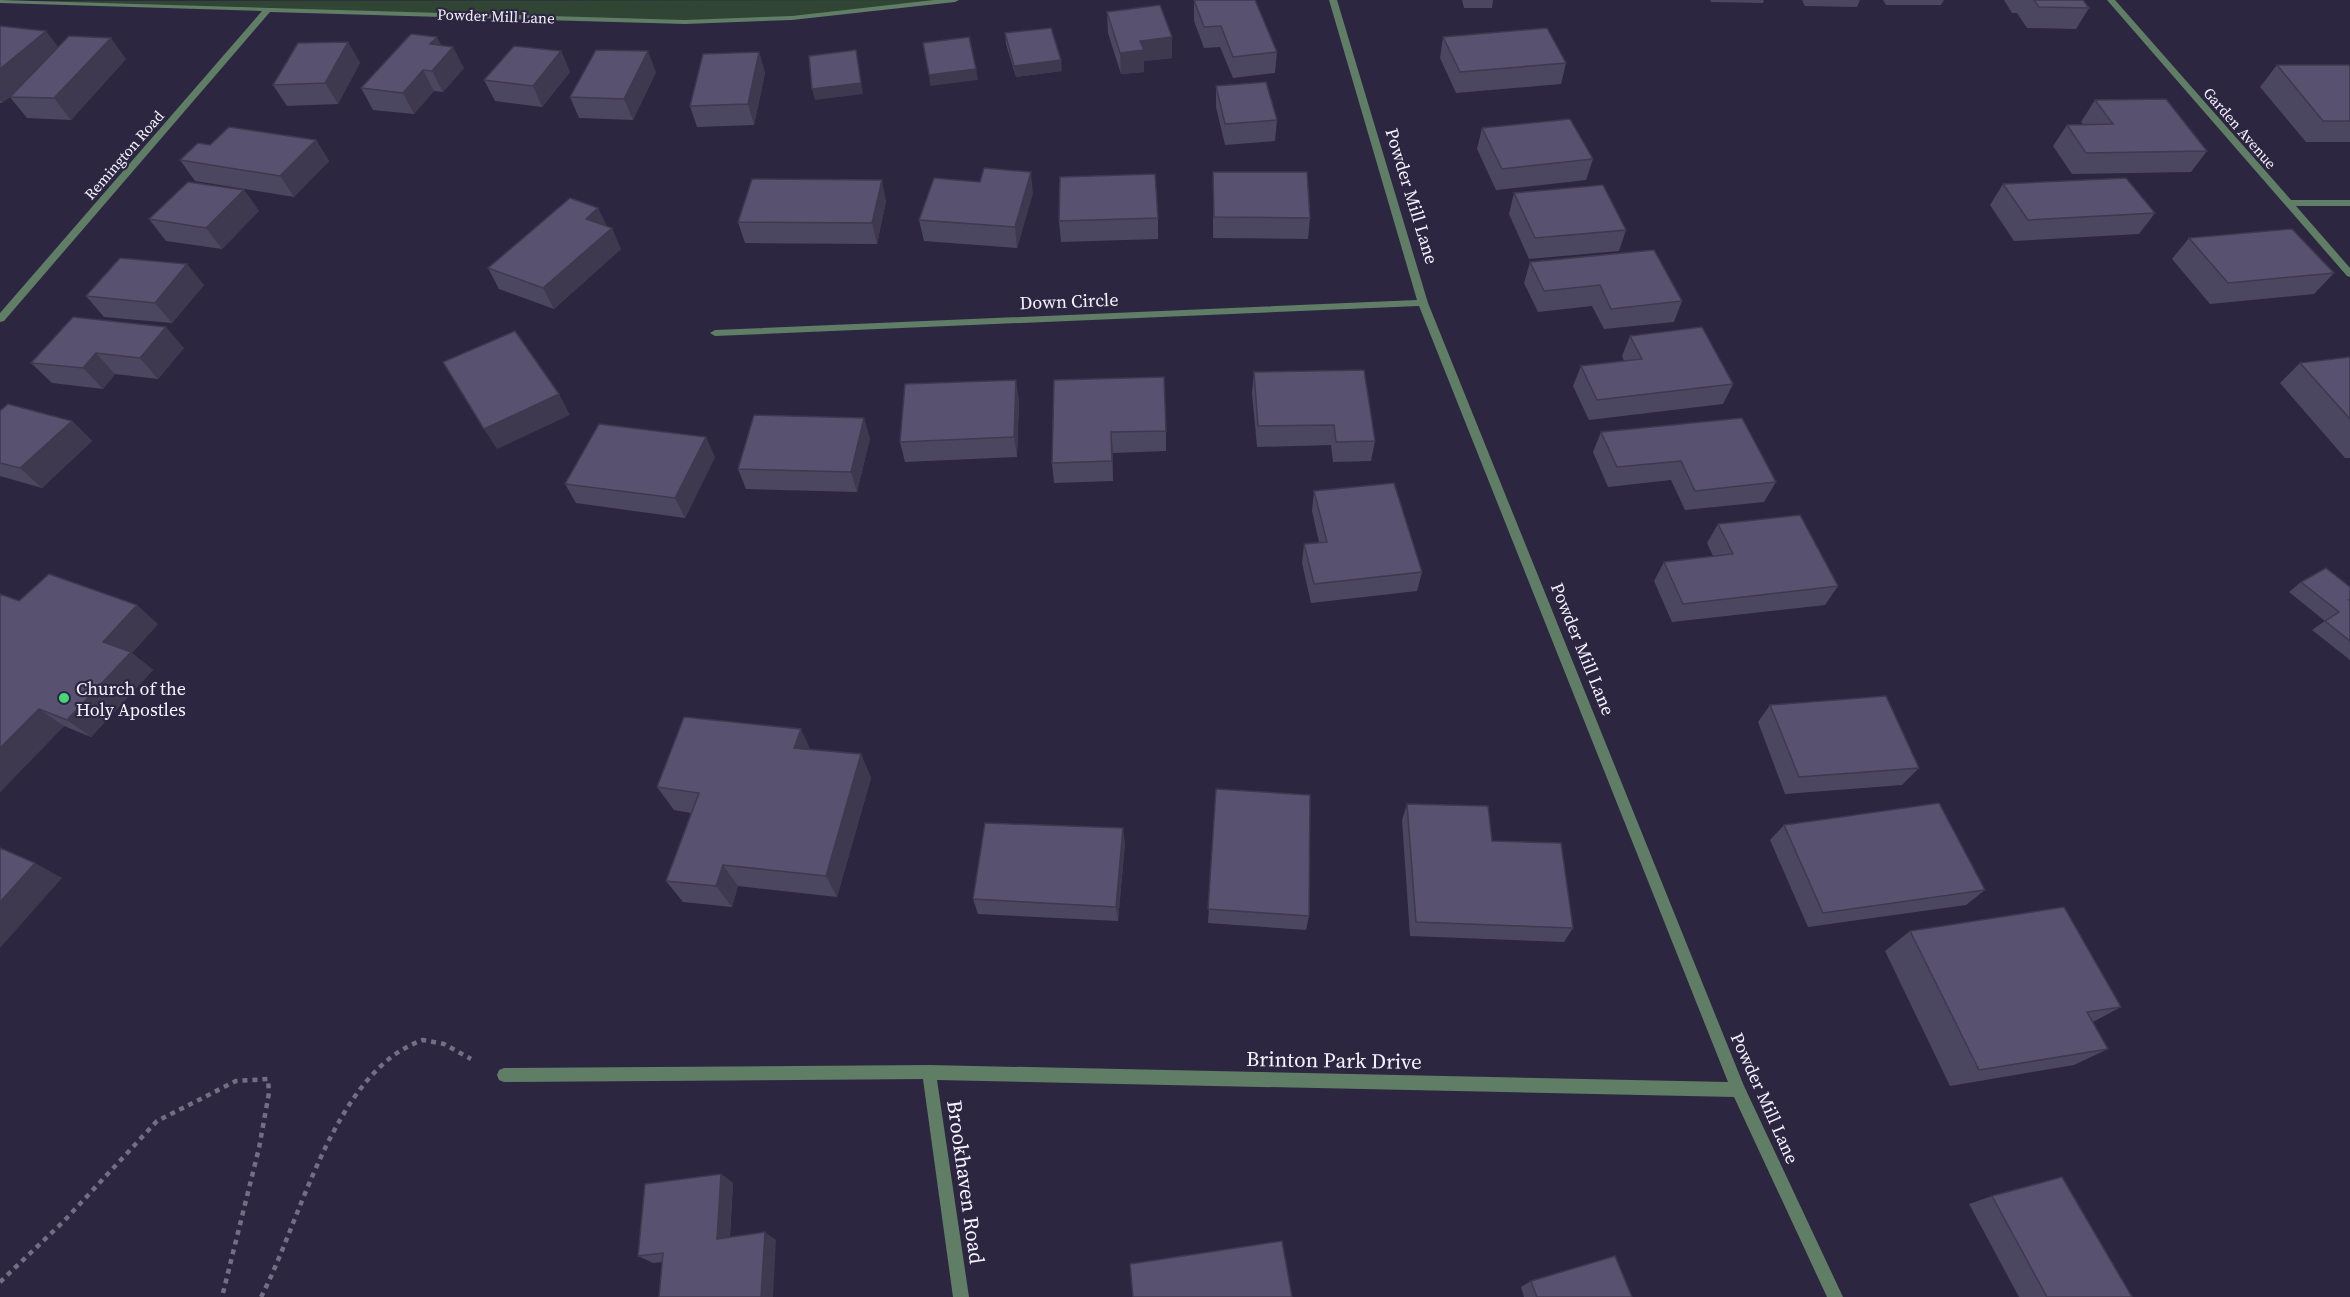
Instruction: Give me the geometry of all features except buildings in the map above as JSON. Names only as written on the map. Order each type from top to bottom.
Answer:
[{"type":"street","name":"Powder Mill Lane","points":[[0,1],[685,22],[792,18],[955,0]]},
{"type":"street","name":"Powder Mill Lane","points":[[1334,0],[1424,303],[1738,1090],[1835,1297]]},
{"type":"street","name":"Garden Avenue","points":[[2111,0],[2350,274]]},
{"type":"street","name":"Remington Road","points":[[0,319],[268,9]]},
{"type":"street","points":[[2287,203],[2350,203]]},
{"type":"street","name":"Down Circle","points":[[715,333],[1424,303]]},
{"type":"street","name":"Brinton Park Drive","points":[[504,1075],[929,1072],[1738,1090]]},
{"type":"street","name":"Brookhaven Road","points":[[929,1072],[961,1297]]},
{"type":"path","points":[[261,1297],[275,1274],[335,1125],[369,1078],[395,1054],[423,1040],[439,1040],[452,1050],[504,1075]]},
{"type":"path","points":[[0,1282],[64,1221],[157,1121],[236,1081],[268,1079],[271,1087],[264,1124],[222,1297]]},
{"type":"green space","points":[[955,0],[792,18],[685,22],[0,1]]},
{"type":"place","name":"Church of the Holy Apostles","points":[[64,698]]}]
